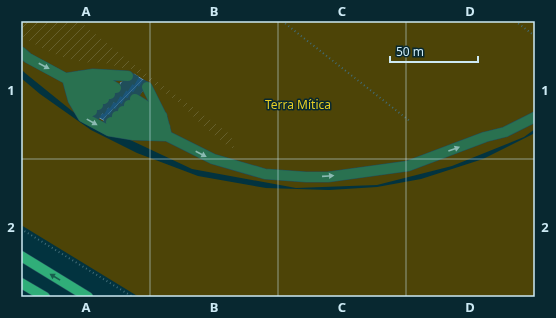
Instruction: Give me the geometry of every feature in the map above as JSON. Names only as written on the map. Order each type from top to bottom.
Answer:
[{"type":"main road","points":[[21,256],[88,297]]},
{"type":"main road","points":[[21,283],[45,297]]},
{"type":"lane","points":[[21,52],[28,58],[67,78],[110,94]]},
{"type":"lane","points":[[67,78],[93,74],[110,74],[110,94]]},
{"type":"lane","points":[[93,74],[110,94]]},
{"type":"lane","points":[[79,76],[110,94]]},
{"type":"lane","points":[[67,78],[73,100],[83,117],[109,131],[151,136],[165,126]]},
{"type":"lane","points":[[70,89],[110,94]]},
{"type":"lane","points":[[73,100],[110,94]]},
{"type":"lane","points":[[129,105],[155,102],[165,126]]},
{"type":"lane","points":[[129,105],[133,135]]},
{"type":"lane","points":[[129,105],[165,126],[213,159],[265,174],[306,177],[328,177],[408,166],[485,137],[505,132],[535,117]]},
{"type":"lane","points":[[129,105],[165,126]]},
{"type":"lane","points":[[129,105],[151,136]]},
{"type":"path","points":[[282,21],[411,122]]},
{"type":"path","points":[[515,21],[535,36]]},
{"type":"path","points":[[21,229],[133,297]]},
{"type":"green space","name":"Terra Mítica","points":[[21,21],[535,21],[535,129],[524,137],[452,166],[377,185],[296,188],[192,169],[77,115],[25,73],[21,69]]},
{"type":"green space","points":[[21,21],[79,21],[129,61],[231,135],[234,148],[230,148],[201,124],[182,105],[132,69],[121,68],[105,63],[74,60],[50,52],[21,35]]},
{"type":"green space","points":[[21,78],[40,94],[91,130],[137,153],[198,176],[266,188],[329,190],[377,187],[421,179],[483,159],[535,133],[535,297],[139,297],[21,225]]},
{"type":"building","points":[[134,74],[145,81],[141,86],[142,92],[140,94],[132,93],[129,99],[126,100],[123,105],[119,106],[117,110],[113,111],[111,116],[105,121],[96,116],[98,111],[103,109],[104,105],[108,104],[110,100],[115,98],[116,94],[121,92],[122,88],[120,83],[131,82],[134,79]]},
{"type":"tunnel","points":[[128,76],[147,87]]},
{"type":"tunnel","points":[[122,82],[141,94]]},
{"type":"tunnel","points":[[116,88],[135,99]]},
{"type":"tunnel","points":[[110,94],[129,105]]},
{"type":"tunnel","points":[[104,99],[123,111]]},
{"type":"tunnel","points":[[98,105],[117,116]]},
{"type":"tunnel","points":[[92,111],[111,122]]}]
